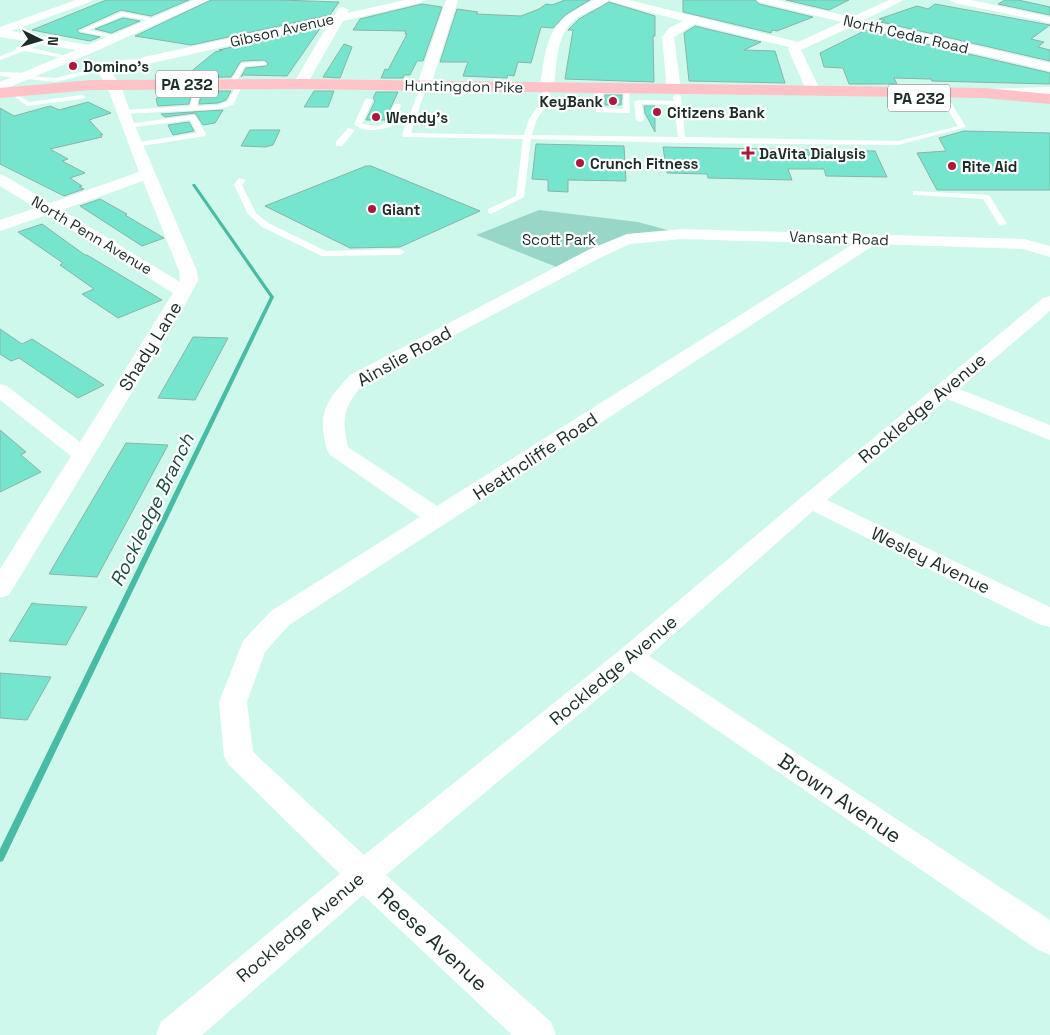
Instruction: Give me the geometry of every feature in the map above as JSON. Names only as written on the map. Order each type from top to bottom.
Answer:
[{"type":"main road","name":"Huntingdon Pike","points":[[1,87],[74,85],[106,65]]},
{"type":"main road","name":"Huntingdon Pike","points":[[1,87],[17,96],[106,65],[199,84],[600,88],[627,89],[676,96],[827,90],[984,93],[1050,99]]},
{"type":"main road","name":"Huntingdon Pike","points":[[814,92],[829,95],[944,98],[1050,106]]},
{"type":"street","points":[[0,32],[86,0]]},
{"type":"street","points":[[106,65],[117,37],[203,0]]},
{"type":"street","points":[[300,84],[348,0]]},
{"type":"street","name":"Gibson Avenue","points":[[106,65],[144,61],[420,0]]},
{"type":"street","points":[[424,85],[452,0]]},
{"type":"street","points":[[547,88],[555,35],[559,27],[582,9],[603,0]]},
{"type":"street","points":[[616,0],[798,46]]},
{"type":"street","name":"North Cedar Road","points":[[763,0],[1050,67]]},
{"type":"street","points":[[814,92],[794,49],[898,0]]},
{"type":"street","points":[[955,0],[1050,20]]},
{"type":"street","points":[[676,96],[668,37],[673,31],[693,20]]},
{"type":"street","points":[[0,32],[44,41],[106,65]]},
{"type":"street","points":[[1,87],[69,57],[106,65]]},
{"type":"street","name":"Shady Lane","points":[[0,589],[189,281],[188,271],[136,145],[106,65]]},
{"type":"street","points":[[984,93],[1050,91]]},
{"type":"street","points":[[0,226],[148,174]]},
{"type":"street","name":"North Penn Avenue","points":[[0,179],[184,292]]},
{"type":"street","name":"Vansant Road","points":[[627,239],[682,234],[999,242],[1024,244],[1050,252]]},
{"type":"street","name":"Ainslie Road","points":[[438,518],[338,450],[332,425],[336,402],[356,379],[594,254],[627,239]]},
{"type":"street","name":"Heathcliffe Road","points":[[232,702],[253,648],[280,618],[872,239]]},
{"type":"street","name":"Rockledge Avenue","points":[[174,1035],[362,874],[630,657],[811,501],[1050,302]]},
{"type":"street","points":[[0,390],[83,454]]},
{"type":"street","points":[[944,390],[1050,433]]},
{"type":"street","name":"Wesley Avenue","points":[[811,501],[1050,618]]},
{"type":"street","name":"Brown Avenue","points":[[630,657],[1050,939]]},
{"type":"street","name":"Reese Avenue","points":[[232,702],[239,758],[362,874],[538,1035]]},
{"type":"lane","points":[[117,37],[82,31],[122,14],[157,20]]},
{"type":"lane","points":[[0,58],[44,41]]},
{"type":"lane","points":[[24,49],[69,57]]},
{"type":"lane","points":[[126,119],[230,103],[243,64],[264,64]]},
{"type":"lane","points":[[26,76],[55,80],[106,65]]},
{"type":"lane","points":[[193,108],[199,84]]},
{"type":"lane","points":[[424,85],[406,135],[898,144],[962,127],[944,98]]},
{"type":"lane","points":[[491,211],[520,198],[532,119],[543,105],[547,88]]},
{"type":"lane","points":[[600,88],[599,110],[627,111],[627,89]]},
{"type":"lane","points":[[17,96],[27,104],[82,96]]},
{"type":"lane","points":[[640,120],[638,102],[676,96],[682,141]]},
{"type":"lane","points":[[369,100],[358,124],[360,126],[379,128],[388,125],[397,106]]},
{"type":"lane","points":[[126,119],[192,117],[202,134],[136,145]]},
{"type":"lane","points":[[339,144],[352,130]]},
{"type":"lane","points":[[242,180],[238,184],[252,214],[265,225],[325,254],[400,252]]},
{"type":"lane","points":[[916,193],[986,196],[1003,224]]},
{"type":"green space","name":"Scott Park","points":[[539,210],[638,222],[682,234],[627,239],[564,270],[476,235]]},
{"type":"building","points":[[106,0],[189,0],[151,16],[121,10],[77,30],[79,33],[100,37],[90,41],[32,30]]},
{"type":"building","points":[[211,0],[339,2],[330,15],[191,45],[135,36]]},
{"type":"building","points":[[565,0],[590,0],[565,15],[553,28],[541,27],[531,63],[518,62],[514,76],[508,75],[507,78],[463,76],[468,62],[440,62],[457,9],[478,12],[476,14],[521,16],[546,4],[552,5]]},
{"type":"building","points":[[683,0],[755,0],[759,4],[813,17],[777,31],[772,30],[771,33],[683,12]]},
{"type":"building","points":[[786,0],[849,0],[829,10]]},
{"type":"building","points":[[1005,0],[1018,0],[1050,7],[1050,15],[998,4]]},
{"type":"building","points":[[609,2],[655,16],[655,36],[653,36],[654,82],[565,79],[573,30],[568,30],[579,19]]},
{"type":"building","points":[[422,4],[442,7],[423,61],[417,61],[410,75],[404,75],[403,78],[381,78],[385,69],[388,70],[407,34],[405,34],[406,31],[353,30],[360,19]]},
{"type":"building","points":[[935,4],[1050,25],[1031,39],[1044,42],[1038,47],[1050,50],[1050,61],[881,22],[885,20],[879,19],[917,6],[928,9]]},
{"type":"building","points":[[123,18],[140,21],[111,33],[95,29]]},
{"type":"building","points":[[695,26],[761,42],[744,50],[775,51],[785,83],[689,81],[684,33]]},
{"type":"building","points":[[321,27],[287,76],[243,75],[241,77],[246,68],[267,66],[268,63],[264,60],[241,61],[231,77],[183,78],[215,52],[223,50],[219,50]]},
{"type":"building","points":[[866,30],[1050,73],[1050,84],[932,81],[931,79],[894,78],[897,84],[849,84],[843,68],[824,67],[820,53]]},
{"type":"building","points":[[344,44],[352,47],[340,78],[323,77]]},
{"type":"building","points":[[192,91],[189,104],[158,106],[156,99],[165,92]]},
{"type":"building","points":[[202,91],[231,91],[226,100],[218,103],[199,104]]},
{"type":"building","points":[[314,91],[334,91],[328,107],[304,107]]},
{"type":"building","points":[[376,92],[398,92],[385,120],[366,120],[375,101],[373,98]]},
{"type":"building","name":"KeyBank","points":[[605,95],[622,95],[621,105],[605,105]]},
{"type":"building","points":[[88,102],[111,113],[89,120],[103,135],[100,135],[102,137],[50,149],[68,159],[62,161],[85,173],[70,178],[82,186],[79,187],[84,189],[64,196],[0,164],[0,108],[14,116],[50,106],[59,110]]},
{"type":"building","points":[[644,106],[655,106],[655,132],[645,113]]},
{"type":"building","points":[[223,110],[215,123],[203,125],[195,113],[165,117],[161,114]]},
{"type":"building","points":[[189,122],[194,131],[173,135],[168,125]]},
{"type":"building","points":[[250,130],[280,130],[273,145],[265,147],[241,146]]},
{"type":"building","points":[[964,131],[1050,133],[1050,190],[937,190],[917,153],[946,151],[939,138]]},
{"type":"building","name":"Crunch Fitness","points":[[536,144],[624,146],[626,181],[568,180],[568,192],[548,191],[548,180],[532,179]]},
{"type":"building","points":[[663,147],[875,151],[887,177],[826,176],[824,169],[788,169],[792,180],[708,178],[707,174],[667,173]]},
{"type":"building","name":"Giant","points":[[366,166],[371,166],[480,211],[400,247],[350,248],[265,206]]},
{"type":"building","points":[[100,199],[164,238],[142,246],[80,206]]},
{"type":"building","points":[[42,224],[85,255],[162,300],[118,318],[82,294],[94,289],[60,265],[63,263],[18,232]]},
{"type":"building","points":[[0,329],[22,344],[32,339],[104,385],[78,398],[19,358],[11,361],[0,354]]},
{"type":"building","points":[[193,337],[228,338],[195,400],[158,398]]},
{"type":"building","points":[[0,430],[26,452],[21,455],[41,472],[0,492]]},
{"type":"building","points":[[126,443],[168,445],[97,577],[49,574]]},
{"type":"building","points":[[32,603],[87,607],[66,645],[9,641]]},
{"type":"building","points":[[0,673],[51,677],[27,720],[0,718]]},
{"type":"waterway","name":"Rockledge Branch","points":[[0,858],[272,297],[194,185]]},
{"type":"place","name":"Domino's","points":[[73,66]]},
{"type":"place","name":"KeyBank","points":[[613,101]]},
{"type":"place","name":"Citizens Bank","points":[[657,112]]},
{"type":"place","name":"Wendy's","points":[[376,117]]},
{"type":"place","name":"DaVita Dialysis","points":[[748,153]]},
{"type":"place","name":"Crunch Fitness","points":[[580,163]]},
{"type":"place","name":"Rite Aid","points":[[952,166]]},
{"type":"place","name":"Giant","points":[[372,209]]}]
